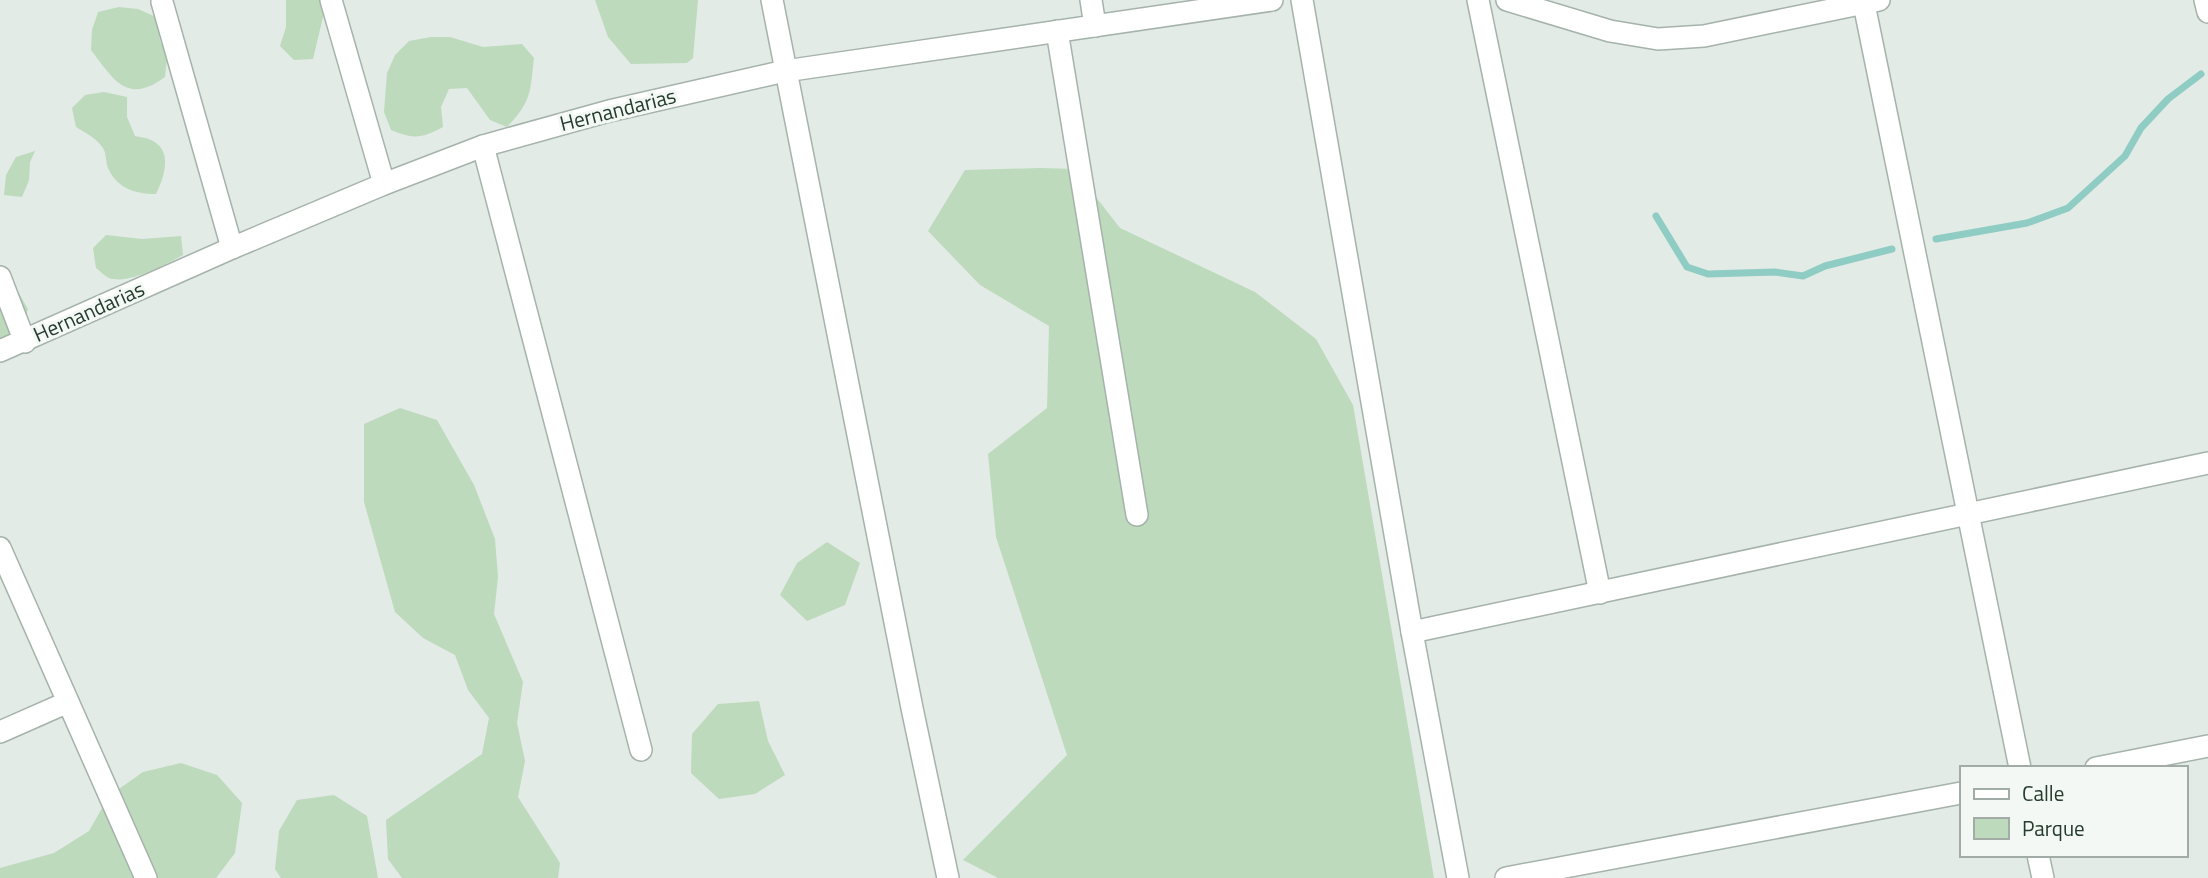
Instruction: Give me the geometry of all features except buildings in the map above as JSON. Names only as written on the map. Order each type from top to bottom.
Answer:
[{"type":"street","points":[[331,0],[384,184]]},
{"type":"street","points":[[772,0],[948,878]]},
{"type":"street","points":[[1091,0],[1095,26]]},
{"type":"street","name":"Hernandarias","points":[[0,351],[384,184],[483,146],[609,111],[785,71],[1272,0]]},
{"type":"street","points":[[1302,0],[1412,632],[1458,878]]},
{"type":"street","points":[[1478,0],[1600,593]]},
{"type":"street","points":[[1507,0],[1610,31],[1658,39],[1704,36],[1872,2],[2020,766]]},
{"type":"street","points":[[2205,0],[2208,12]]},
{"type":"street","points":[[162,2],[232,248]]},
{"type":"street","points":[[1058,31],[1137,514]]},
{"type":"street","points":[[483,146],[641,750]]},
{"type":"street","points":[[0,276],[24,342]]},
{"type":"street","points":[[1412,632],[2208,463]]},
{"type":"street","points":[[0,548],[146,878]]},
{"type":"street","points":[[0,732],[68,702]]},
{"type":"street","points":[[2106,766],[2208,746]]},
{"type":"street","points":[[1506,878],[1960,793]]},
{"type":"street","points":[[2038,857],[2043,878]]},
{"type":"green space","points":[[286,0],[327,0],[313,59],[294,60],[280,46],[286,27]]},
{"type":"green space","points":[[595,0],[698,0],[693,58],[687,63],[631,64],[608,37]]},
{"type":"green space","points":[[119,7],[138,9],[156,17],[167,58],[165,77],[141,89],[122,85],[91,50],[92,30],[98,12]]},
{"type":"green space","points":[[450,37],[483,47],[522,44],[534,58],[528,96],[507,127],[490,120],[467,88],[449,89],[441,107],[443,127],[417,136],[391,130],[384,112],[387,73],[395,55],[409,41]]},
{"type":"green space","points":[[104,92],[127,97],[127,117],[135,136],[153,141],[163,152],[164,173],[156,194],[135,191],[117,182],[108,167],[103,148],[76,127],[72,108],[85,95]]},
{"type":"green space","points":[[35,151],[30,162],[29,180],[22,197],[4,195],[6,175],[16,157]]},
{"type":"green space","points":[[1074,169],[1120,228],[1255,292],[1316,339],[1353,405],[1434,878],[998,878],[963,860],[1067,755],[996,537],[988,454],[1047,408],[1049,326],[980,285],[928,231],[965,170]]},
{"type":"green space","points":[[106,235],[142,239],[181,236],[183,255],[137,276],[126,279],[109,278],[96,268],[93,248]]},
{"type":"green space","points":[[18,292],[28,309],[22,328],[0,343],[0,303]]},
{"type":"green space","points":[[400,408],[437,420],[474,485],[495,539],[498,577],[494,614],[523,682],[517,723],[525,761],[518,797],[560,863],[558,878],[402,878],[388,859],[386,820],[482,754],[489,718],[468,690],[455,655],[423,638],[395,612],[364,502],[364,424]]},
{"type":"green space","points":[[827,542],[860,563],[845,605],[807,621],[780,595],[797,563]]},
{"type":"green space","points":[[759,701],[768,741],[785,775],[755,794],[719,799],[691,773],[692,734],[718,704]]},
{"type":"green space","points":[[181,763],[217,775],[242,803],[235,853],[216,878],[0,878],[0,868],[54,853],[89,831],[109,796],[143,772]]},
{"type":"green space","points":[[334,795],[367,816],[378,878],[281,878],[275,869],[279,831],[297,800]]},
{"type":"waterway","points":[[1936,239],[2027,223],[2068,208],[2125,156],[2141,128],[2168,99],[2201,74]]},
{"type":"waterway","points":[[1656,216],[1687,267],[1708,274],[1775,272],[1803,276],[1825,266],[1892,249]]}]
